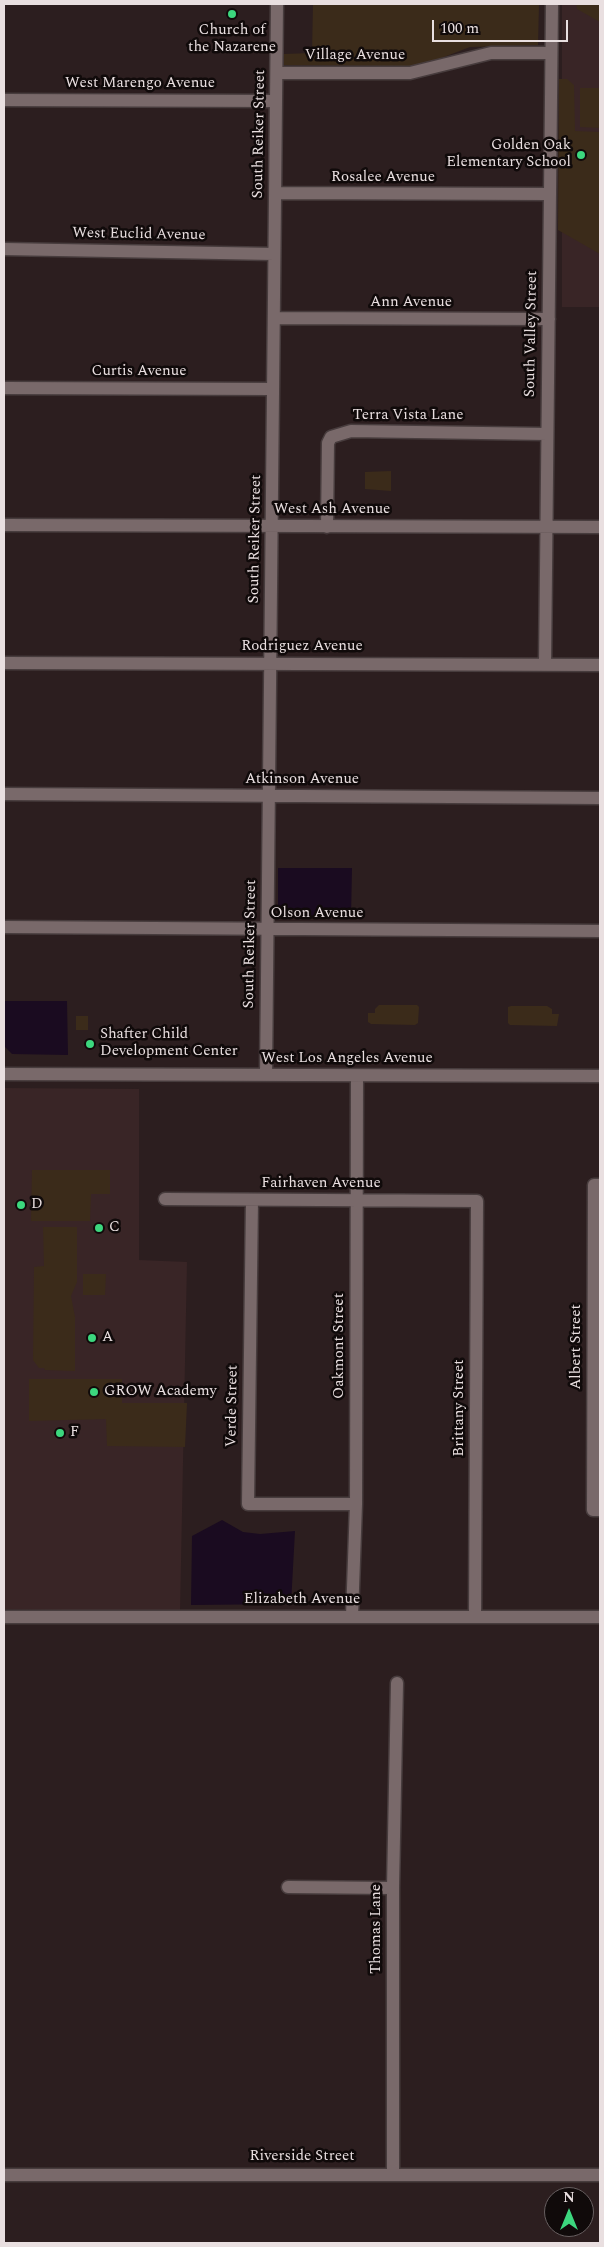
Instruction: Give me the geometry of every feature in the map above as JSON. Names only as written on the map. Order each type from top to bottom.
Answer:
[{"type":"street","name":"South Reiker Street","points":[[266,1075],[277,4]]},
{"type":"street","name":"South Valley Street","points":[[545,664],[552,4]]},
{"type":"street","name":"Village Avenue","points":[[277,73],[410,73],[491,53],[551,53]]},
{"type":"street","name":"West Marengo Avenue","points":[[4,100],[276,101]]},
{"type":"street","name":"Rosalee Avenue","points":[[275,193],[550,194]]},
{"type":"street","name":"West Euclid Avenue","points":[[4,249],[274,254]]},
{"type":"street","name":"Ann Avenue","points":[[274,318],[549,319]]},
{"type":"street","name":"Curtis Avenue","points":[[4,388],[273,389]]},
{"type":"street","name":"Terra Vista Lane","points":[[327,527],[328,443],[331,437],[351,431],[548,434]]},
{"type":"street","name":"West Ash Avenue","points":[[4,525],[600,527]]},
{"type":"street","name":"Rodriguez Avenue","points":[[4,662],[600,665]]},
{"type":"street","name":"Atkinson Avenue","points":[[4,794],[600,798]]},
{"type":"street","name":"Olson Avenue","points":[[4,927],[600,931]]},
{"type":"street","name":"West Los Angeles Avenue","points":[[4,1074],[600,1076]]},
{"type":"street","name":"Oakmont Street","points":[[352,1616],[356,1504],[357,1076]]},
{"type":"street","name":"Albert Street","points":[[596,1510],[597,1185]]},
{"type":"street","name":"Fairhaven Avenue","points":[[165,1200],[477,1200]]},
{"type":"street","name":"Verde Street","points":[[252,1200],[248,1504],[356,1504]]},
{"type":"street","name":"Brittany Street","points":[[475,1616],[477,1200]]},
{"type":"street","name":"Elizabeth Avenue","points":[[4,1617],[600,1617]]},
{"type":"street","name":"Thomas Lane","points":[[392,2174],[393,1888],[398,1683]]},
{"type":"street","points":[[288,1887],[393,1888]]},
{"type":"street","name":"Riverside Street","points":[[4,2175],[600,2175]]},
{"type":"shaded area","points":[[313,4],[539,4],[538,45],[470,47],[431,62],[410,66],[284,65],[284,54],[312,53]]},
{"type":"shaded area","name":"Golden Oak Elementary School","points":[[562,4],[600,4],[600,307],[562,307]]},
{"type":"shaded area","points":[[576,4],[600,4],[600,22],[577,9]]},
{"type":"shaded area","points":[[559,79],[567,79],[574,85],[575,131],[600,132],[600,254],[558,230]]},
{"type":"shaded area","points":[[580,88],[600,88],[600,128],[580,127]]},
{"type":"shaded area","points":[[391,471],[391,491],[365,489],[365,472]]},
{"type":"shaded area","points":[[278,868],[352,868],[351,917],[285,916],[278,909]]},
{"type":"shaded area","points":[[4,1001],[67,1001],[68,1055],[12,1054],[4,1046]]},
{"type":"shaded area","points":[[379,1005],[417,1005],[419,1007],[418,1023],[415,1025],[371,1024],[368,1022],[368,1013],[375,1013],[375,1009]]},
{"type":"shaded area","points":[[547,1006],[552,1009],[552,1014],[559,1014],[557,1026],[510,1025],[508,1023],[508,1007]]},
{"type":"shaded area","points":[[76,1016],[88,1016],[88,1030],[76,1030]]},
{"type":"shaded area","name":"GROW Academy","points":[[5,1088],[139,1089],[139,1260],[187,1262],[180,1612],[4,1609]]},
{"type":"shaded area","points":[[32,1170],[110,1170],[110,1194],[91,1194],[90,1221],[31,1221]]},
{"type":"shaded area","points":[[43,1227],[77,1227],[77,1282],[71,1296],[75,1317],[75,1371],[45,1370],[44,1368],[39,1368],[33,1360],[34,1267],[44,1266]]},
{"type":"shaded area","points":[[83,1274],[106,1274],[105,1295],[83,1295]]},
{"type":"shaded area","points":[[29,1379],[122,1379],[122,1403],[187,1403],[185,1447],[107,1446],[106,1419],[29,1421]]},
{"type":"shaded area","points":[[222,1520],[243,1532],[260,1534],[295,1531],[291,1604],[191,1605],[192,1536]]},
{"type":"place","name":"Church of the Nazarene","points":[[232,14]]},
{"type":"place","name":"Golden Oak Elementary School","points":[[581,155]]},
{"type":"place","name":"Shafter Child Development Center","points":[[90,1044]]},
{"type":"place","name":"D","points":[[21,1205]]},
{"type":"place","name":"C","points":[[99,1228]]},
{"type":"place","name":"A","points":[[92,1338]]},
{"type":"place","name":"GROW Academy","points":[[94,1392]]},
{"type":"place","name":"F","points":[[60,1433]]}]
